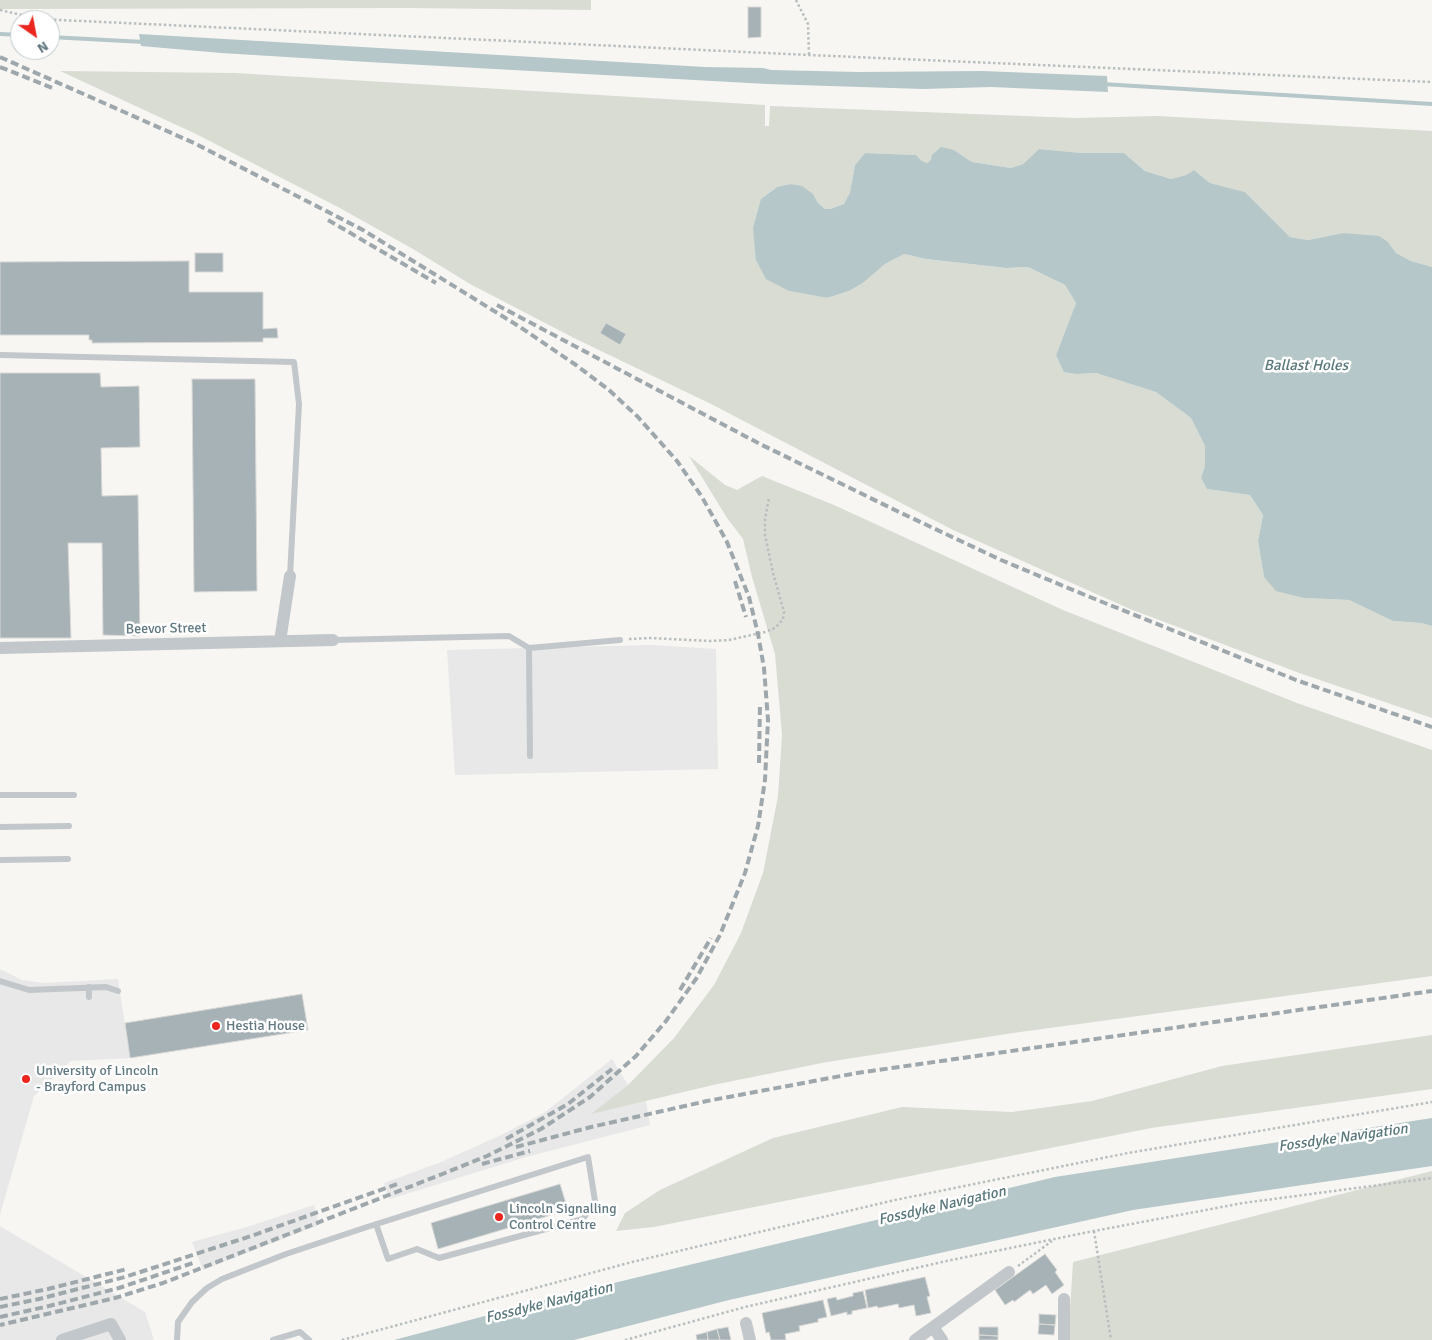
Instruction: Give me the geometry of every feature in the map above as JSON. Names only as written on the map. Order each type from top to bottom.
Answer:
[{"type":"street","points":[[280,641],[290,576]]},
{"type":"street","name":"Beevor Street","points":[[0,648],[333,640]]},
{"type":"street","points":[[915,1340],[1009,1272]]},
{"type":"street","points":[[1064,1299],[1064,1340]]},
{"type":"street","points":[[746,1323],[750,1340]]},
{"type":"street","points":[[62,1340],[111,1324],[120,1340]]},
{"type":"street","points":[[933,1327],[942,1340]]},
{"type":"lane","points":[[0,355],[294,362],[299,404],[290,576]]},
{"type":"lane","points":[[333,640],[510,636],[530,648],[620,640]]},
{"type":"lane","points":[[530,648],[530,756]]},
{"type":"lane","points":[[0,795],[74,795]]},
{"type":"lane","points":[[0,827],[69,826]]},
{"type":"lane","points":[[0,860],[68,859]]},
{"type":"lane","points":[[0,980],[29,990],[89,987],[106,983],[118,992]]},
{"type":"lane","points":[[89,987],[89,997]]},
{"type":"lane","points":[[177,1340],[178,1322],[192,1302],[207,1288],[222,1279],[286,1254],[376,1224],[588,1157],[595,1201],[583,1219],[439,1258],[417,1249],[388,1260],[376,1224]]},
{"type":"lane","points":[[273,1340],[300,1332],[309,1340]]},
{"type":"path","points":[[796,0],[808,24],[809,55]]},
{"type":"path","points":[[0,10],[39,19],[1432,82]]},
{"type":"path","points":[[620,640],[651,638],[729,640],[775,628],[783,619],[784,612],[773,573],[766,535],[765,519],[769,498]]},
{"type":"path","points":[[342,1340],[632,1262],[895,1200],[1128,1153],[1432,1102]]},
{"type":"path","points":[[625,1340],[744,1307],[951,1260],[1094,1231],[1243,1203],[1432,1178]]},
{"type":"path","points":[[1094,1231],[1111,1340]]},
{"type":"path","points":[[1009,1272],[1054,1240]]},
{"type":"shaded area","points":[[0,0],[591,0],[591,10],[406,8],[0,9]]},
{"type":"shaded area","points":[[60,71],[235,73],[765,105],[765,126],[769,126],[770,106],[1075,118],[1157,116],[1432,131],[1432,267],[1411,261],[1396,253],[1388,242],[1343,233],[1308,240],[1290,237],[1245,192],[1210,183],[1194,170],[1186,175],[1171,179],[1145,171],[1124,153],[1082,153],[1039,149],[1023,164],[1011,168],[972,162],[954,150],[927,163],[916,155],[865,153],[855,165],[850,192],[844,204],[825,209],[818,203],[813,194],[790,184],[777,187],[761,199],[789,291],[827,298],[849,291],[863,283],[885,264],[904,254],[926,259],[1006,268],[1028,267],[1065,285],[1076,303],[1056,355],[1077,374],[1096,373],[1156,392],[1191,418],[1205,446],[1205,466],[1201,478],[1207,489],[1250,495],[1263,515],[1258,541],[1264,577],[1304,598],[1349,600],[1393,621],[1421,623],[1432,626],[1432,718],[1302,674],[1130,609],[953,530],[711,404],[574,338],[470,284],[413,249],[338,207],[196,134]]},
{"type":"shaded area","points":[[689,456],[725,485],[737,490],[762,476],[834,505],[1063,610],[1297,703],[1432,750],[1432,976],[1013,1033],[827,1062],[713,1085],[591,1114],[628,1085],[674,1038],[714,985],[741,933],[763,873],[778,796],[782,735],[775,654],[752,577],[743,539],[727,518]]},
{"type":"shaded area","points":[[652,645],[716,649],[718,769],[455,775],[447,650]]},
{"type":"shaded area","name":"University of Lincoln - Brayford Campus","points":[[0,969],[22,980],[44,983],[118,979],[130,1058],[71,1061],[34,1096],[0,1215]]},
{"type":"shaded area","points":[[1432,1035],[1432,1089],[1151,1128],[654,1227],[616,1231],[625,1213],[660,1190],[773,1138],[902,1107],[1012,1112],[1092,1101],[1222,1066]]},
{"type":"shaded area","points":[[612,1059],[628,1085],[593,1113],[646,1101],[650,1125],[526,1157],[390,1199],[384,1183],[441,1162],[544,1113]]},
{"type":"shaded area","points":[[1432,1171],[1432,1340],[1068,1340],[1073,1262]]},
{"type":"shaded area","points":[[314,1205],[319,1225],[203,1270],[192,1242],[247,1227]]},
{"type":"shaded area","points":[[0,1226],[145,1312],[154,1340],[0,1340]]},
{"type":"water","points":[[139,34],[705,67],[763,68],[771,70],[859,72],[982,71],[1107,76],[1108,92],[991,87],[923,89],[767,84],[368,62],[141,46]]},
{"type":"water","name":"Ballast Holes","points":[[941,147],[954,150],[972,162],[1011,168],[1023,164],[1039,149],[1082,153],[1124,153],[1145,171],[1171,179],[1186,175],[1194,170],[1210,183],[1245,192],[1290,237],[1308,240],[1343,233],[1379,236],[1388,242],[1396,253],[1411,261],[1432,267],[1432,626],[1421,623],[1393,621],[1349,600],[1304,598],[1276,591],[1264,577],[1258,541],[1263,515],[1250,495],[1207,489],[1201,478],[1205,466],[1205,446],[1191,418],[1156,392],[1096,373],[1077,374],[1064,372],[1056,355],[1076,303],[1065,285],[1028,267],[1006,268],[926,259],[904,254],[885,264],[863,283],[849,291],[827,298],[789,291],[766,279],[756,260],[753,228],[761,199],[777,187],[790,184],[802,186],[813,194],[818,203],[825,209],[830,209],[844,204],[850,192],[855,165],[865,153],[916,155],[927,163],[931,160],[932,155]]},
{"type":"water","name":"Fossdyke Navigation","points":[[1432,1118],[1432,1166],[1133,1210],[729,1300],[574,1340],[394,1340],[568,1294],[1055,1177]]},
{"type":"building","points":[[748,7],[761,7],[761,37],[748,38]]},
{"type":"building","points":[[195,253],[223,253],[223,272],[195,272]]},
{"type":"building","points":[[189,261],[189,292],[263,292],[263,329],[277,328],[278,338],[263,338],[263,342],[92,343],[92,340],[89,340],[89,335],[0,335],[0,262]]},
{"type":"building","points":[[606,323],[626,334],[620,345],[600,333]]},
{"type":"building","points":[[0,373],[100,373],[101,387],[139,386],[140,447],[101,448],[102,496],[138,495],[140,636],[103,635],[102,543],[68,543],[71,638],[0,638]]},
{"type":"building","points":[[192,379],[255,379],[257,591],[194,592]]},
{"type":"building","name":"Hestia House","points":[[302,994],[308,1030],[130,1058],[125,1023]]},
{"type":"building","name":"Lincoln Signalling Control Centre","points":[[560,1184],[568,1210],[438,1249],[431,1223]]},
{"type":"building","points":[[1045,1254],[1057,1270],[1055,1272],[1064,1285],[1052,1294],[1046,1285],[1033,1294],[1030,1290],[1014,1302],[1013,1300],[1005,1305],[995,1290]]},
{"type":"building","points":[[925,1277],[930,1296],[927,1297],[931,1313],[916,1316],[914,1305],[899,1308],[898,1304],[868,1308],[865,1290]]},
{"type":"building","points":[[863,1291],[867,1308],[852,1311],[852,1314],[847,1315],[847,1312],[831,1316],[827,1299],[836,1297],[837,1300]]},
{"type":"building","points":[[823,1300],[827,1317],[818,1319],[818,1322],[799,1326],[800,1331],[785,1334],[786,1340],[771,1340],[769,1332],[766,1333],[762,1313]]},
{"type":"building","points":[[1039,1314],[1056,1315],[1055,1325],[1039,1324]]},
{"type":"building","points":[[1039,1324],[1055,1325],[1054,1335],[1038,1334]]},
{"type":"building","points":[[728,1327],[731,1340],[720,1340],[717,1329]]},
{"type":"building","points":[[979,1327],[998,1327],[998,1336],[979,1335]]},
{"type":"building","points":[[717,1329],[720,1340],[708,1340],[707,1332]]},
{"type":"building","points":[[707,1332],[708,1340],[697,1340],[696,1335]]},
{"type":"building","points":[[979,1335],[998,1336],[998,1340],[979,1340]]},
{"type":"waterway","points":[[0,34],[10,34]]},
{"type":"waterway","points":[[60,38],[144,42]]},
{"type":"waterway","points":[[1102,84],[1432,104]]},
{"type":"railway","points":[[0,57],[194,143],[363,230],[520,327],[609,390],[638,417],[677,461],[702,497],[727,542],[749,597],[758,634],[764,668],[768,720],[765,780],[758,826],[745,873],[720,935],[696,979],[666,1021],[636,1056],[590,1097],[541,1129],[487,1156],[163,1283],[115,1298],[0,1325]]},
{"type":"railway","points":[[0,67],[55,89]]},
{"type":"railway","points":[[328,220],[436,283]]},
{"type":"railway","points":[[497,305],[760,444],[1001,560],[1296,680],[1432,727]]},
{"type":"railway","points":[[735,581],[746,617]]},
{"type":"railway","points":[[759,763],[760,703]]},
{"type":"railway","points":[[680,990],[711,938]]},
{"type":"railway","points":[[516,1147],[591,1127],[707,1101],[857,1073],[1432,991]]},
{"type":"railway","points":[[506,1139],[568,1104],[612,1069]]},
{"type":"railway","points":[[482,1164],[530,1151]]},
{"type":"railway","points":[[0,1307],[125,1277],[251,1236],[400,1183]]},
{"type":"railway","points":[[0,1317],[119,1288],[196,1262]]},
{"type":"railway","points":[[0,1299],[127,1269]]},
{"type":"place","name":"Hestia House","points":[[216,1026]]},
{"type":"place","name":"University of Lincoln - Brayford Campus","points":[[26,1079]]},
{"type":"place","name":"Lincoln Signalling Control Centre","points":[[499,1217]]}]
